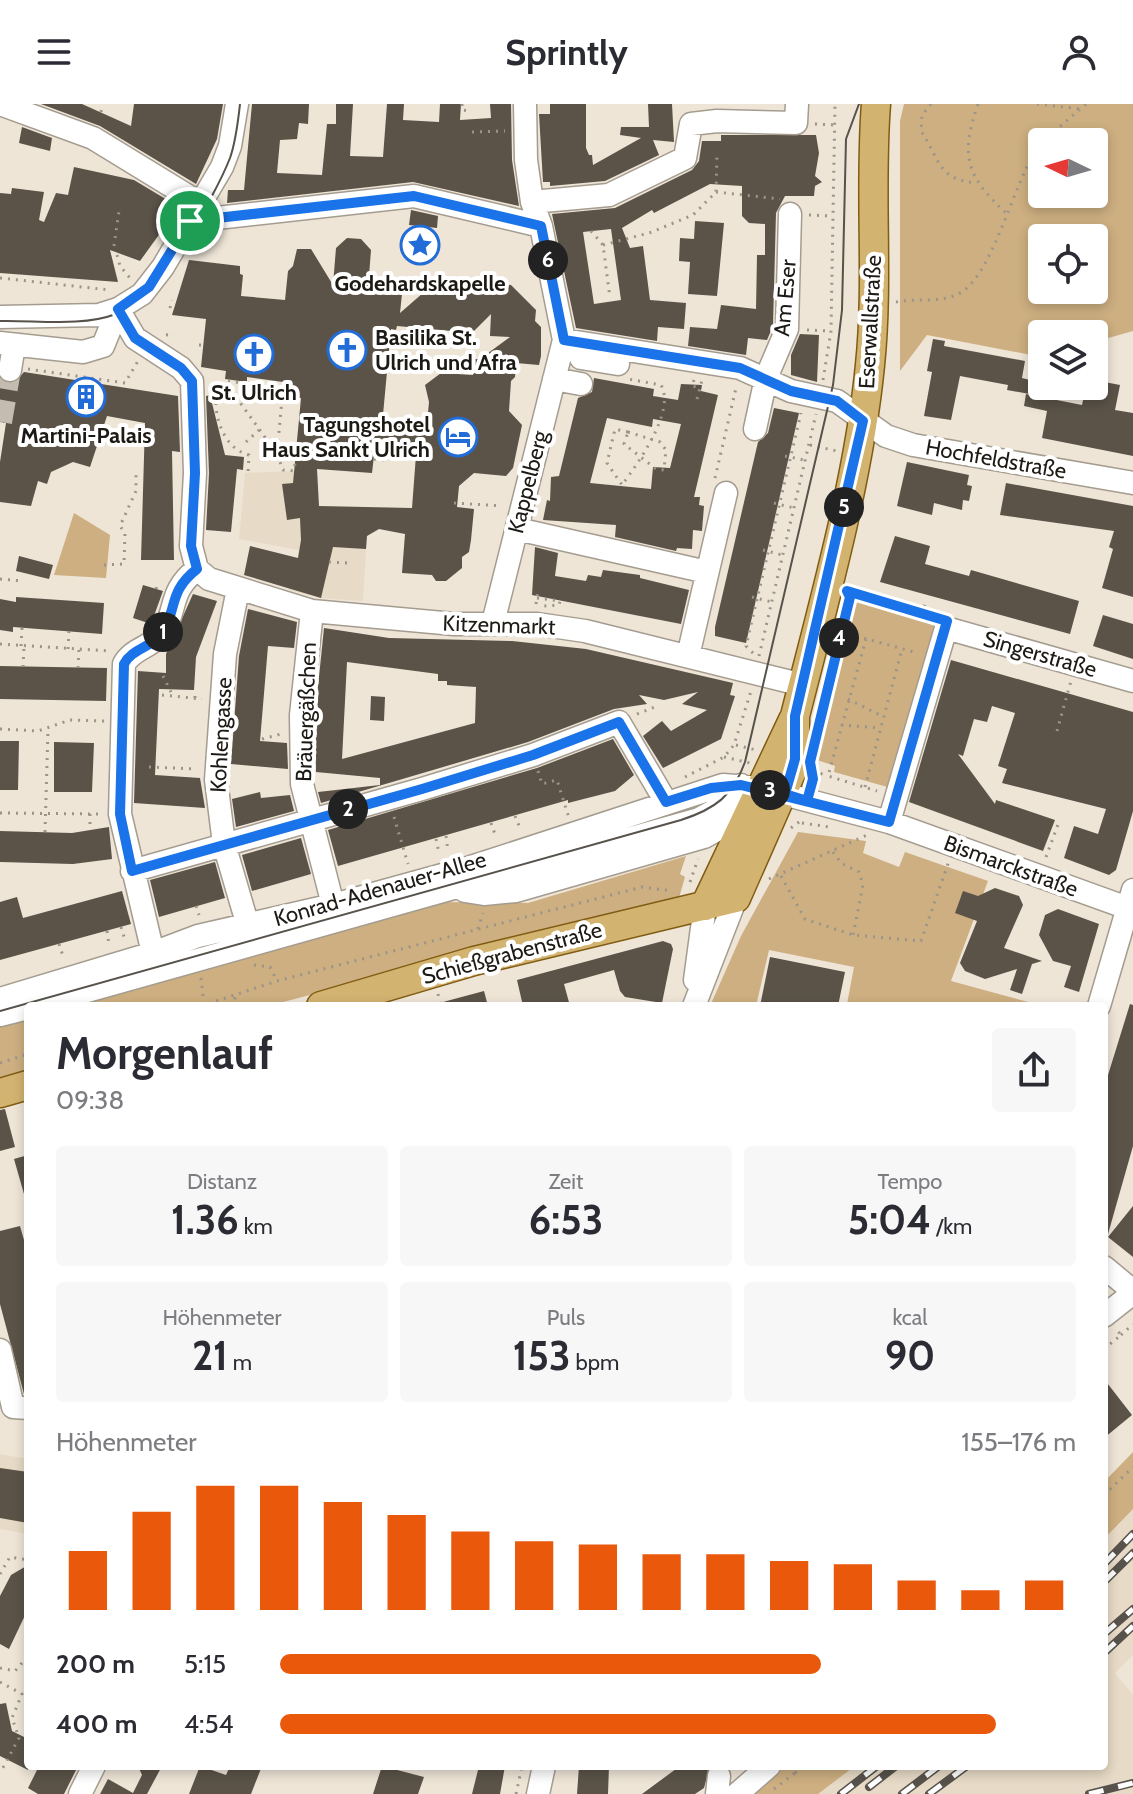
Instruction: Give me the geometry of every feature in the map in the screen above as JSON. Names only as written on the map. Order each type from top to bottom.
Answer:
[{"type":"main road","name":"Eserwallstraße","points":[[769,796],[803,685],[838,591],[871,364],[876,104]]},
{"type":"main road","points":[[736,898],[769,796]]},
{"type":"main road","points":[[705,906],[769,796]]},
{"type":"main road","name":"Schießgrabenstraße","points":[[335,1002],[474,961],[736,898]]},
{"type":"main road","points":[[0,1093],[24,1086]]},
{"type":"street","points":[[0,104],[93,138],[196,213],[414,196],[541,226]]},
{"type":"street","points":[[0,304],[99,314],[118,309],[149,287],[196,213],[227,156],[237,104]]},
{"type":"street","points":[[525,104],[532,202],[541,226],[562,347],[617,371]]},
{"type":"street","points":[[532,202],[609,195],[685,158],[691,124],[796,113]]},
{"type":"street","name":"Am Eser","points":[[755,429],[766,378],[787,329],[784,206]]},
{"type":"street","points":[[0,317],[88,316],[118,309]]},
{"type":"street","points":[[10,370],[7,344],[83,352],[103,346],[118,309]]},
{"type":"street","points":[[118,309],[135,338],[181,368],[192,381],[195,473],[191,546],[197,569],[179,583],[163,632],[124,664],[120,814],[153,953]]},
{"type":"street","name":"Hochfeldstraße","points":[[562,347],[740,368],[791,391],[837,401],[886,436],[913,445],[1133,483]]},
{"type":"street","name":"Kappelberg","points":[[493,623],[562,347]]},
{"type":"street","points":[[554,379],[581,384]]},
{"type":"street","points":[[688,656],[726,493]]},
{"type":"street","points":[[517,529],[707,572]]},
{"type":"street","name":"Kitzenmarkt","points":[[197,569],[209,579],[312,611],[454,624],[537,624],[585,631],[688,656],[757,665],[803,685]]},
{"type":"street","name":"Kohlengasse","points":[[238,589],[225,654],[217,745],[217,796],[224,844],[248,926]]},
{"type":"street","name":"Bräuergäßchen","points":[[312,611],[301,715],[302,784],[333,905]]},
{"type":"street","points":[[889,822],[946,628]]},
{"type":"street","name":"Singerstraße","points":[[946,628],[1133,681]]},
{"type":"street","points":[[132,871],[533,755],[619,722],[666,802]]},
{"type":"street","name":"Konrad-Adenauer-Allee","points":[[0,999],[153,953],[198,936],[415,883],[711,788],[769,796]]},
{"type":"street","points":[[49,1002],[454,889],[484,894],[516,891],[704,837],[769,796]]},
{"type":"street","name":"Bismarckstraße","points":[[769,796],[889,822],[1039,876],[1131,902]]},
{"type":"street","points":[[695,1002],[736,898]]},
{"type":"street","points":[[1100,1002],[1131,902]]},
{"type":"street","points":[[693,1002],[705,906]]},
{"type":"street","points":[[0,1015],[24,1009]]},
{"type":"street","points":[[1108,1270],[1133,1292],[1108,1313]]},
{"type":"street","points":[[0,1350],[13,1407],[24,1408]]},
{"type":"street","points":[[80,1794],[92,1770]]},
{"type":"street","points":[[538,1794],[543,1770]]},
{"type":"street","points":[[737,1794],[764,1770]]},
{"type":"path","points":[[101,112],[102,104]]},
{"type":"path","points":[[462,104],[462,110],[470,111]]},
{"type":"path","points":[[824,124],[835,125],[835,104]]},
{"type":"path","points":[[931,104],[922,115],[921,131],[933,147],[939,167],[948,176],[977,183]]},
{"type":"path","points":[[978,104],[967,159],[977,183],[1006,214]]},
{"type":"path","points":[[1037,104],[1082,109]]},
{"type":"path","points":[[1059,128],[1086,104]]},
{"type":"path","points":[[472,132],[525,130]]},
{"type":"path","points":[[603,245],[649,233],[693,215],[716,192],[717,154]]},
{"type":"path","points":[[896,301],[934,300],[966,291],[979,275],[1028,170]]},
{"type":"path","points":[[716,192],[784,206]]},
{"type":"path","points":[[114,246],[119,211]]},
{"type":"path","points":[[591,231],[603,245],[610,298]]},
{"type":"path","points":[[117,255],[120,266],[130,278]]},
{"type":"path","points":[[0,278],[112,290],[130,278],[138,267]]},
{"type":"path","points":[[170,308],[172,300]]},
{"type":"path","points":[[787,329],[831,331]]},
{"type":"path","points":[[726,493],[712,490],[740,368]]},
{"type":"path","points":[[617,371],[664,387],[654,440],[642,458],[622,485],[607,463],[615,429],[628,432],[654,440],[666,450],[664,470],[656,469],[642,458],[624,444],[628,432]]},
{"type":"path","points":[[697,399],[702,379]]},
{"type":"path","points":[[227,396],[229,380],[242,383],[238,397],[277,454],[283,470],[296,471],[294,456],[277,454]]},
{"type":"path","points":[[694,381],[692,386],[700,388]]},
{"type":"path","points":[[201,393],[301,400]]},
{"type":"path","points":[[216,395],[215,413],[227,438],[241,453],[249,455],[248,473]]},
{"type":"path","points":[[277,454],[282,399]]},
{"type":"path","points":[[688,774],[724,757],[734,745],[757,665],[746,646],[777,504],[801,412],[818,406]]},
{"type":"path","points":[[246,442],[259,430]]},
{"type":"path","points":[[785,456],[806,461]]},
{"type":"path","points":[[374,459],[386,460]]},
{"type":"path","points":[[104,565],[124,564],[125,533],[120,526],[136,491],[136,472]]},
{"type":"path","points":[[454,503],[495,506]]},
{"type":"path","points":[[777,504],[795,508]]},
{"type":"path","points":[[763,550],[783,555]]},
{"type":"path","points":[[329,562],[348,563]]},
{"type":"path","points":[[0,579],[23,581]]},
{"type":"path","points":[[537,602],[538,590]]},
{"type":"path","points":[[838,591],[947,621],[946,628]]},
{"type":"path","points":[[755,598],[772,602]]},
{"type":"path","points":[[921,614],[927,600]]},
{"type":"path","points":[[560,601],[559,605],[537,602],[560,601]]},
{"type":"path","points":[[816,737],[844,620]]},
{"type":"path","points":[[22,628],[23,667]]},
{"type":"path","points":[[68,649],[69,631]]},
{"type":"path","points":[[841,632],[937,659]]},
{"type":"path","points":[[828,776],[866,639]]},
{"type":"path","points":[[0,644],[135,652]]},
{"type":"path","points":[[78,668],[79,649]]},
{"type":"path","points":[[865,787],[902,649]]},
{"type":"path","points":[[1057,731],[1075,664]]},
{"type":"path","points":[[163,676],[173,696]]},
{"type":"path","points":[[195,690],[195,698]]},
{"type":"path","points":[[162,695],[204,699]]},
{"type":"path","points":[[848,699],[884,717]]},
{"type":"path","points":[[0,729],[48,730],[70,720],[121,721]]},
{"type":"path","points":[[841,725],[881,728]]},
{"type":"path","points":[[45,832],[48,730]]},
{"type":"path","points":[[734,745],[759,751]]},
{"type":"path","points":[[533,755],[542,784],[557,780],[574,833]]},
{"type":"path","points":[[810,762],[813,771]]},
{"type":"path","points":[[47,767],[54,767]]},
{"type":"path","points":[[149,767],[200,770]]},
{"type":"path","points":[[769,796],[813,771],[896,797]]},
{"type":"path","points":[[388,798],[415,883]]},
{"type":"path","points":[[0,813],[120,814]]},
{"type":"path","points":[[90,814],[90,829]]},
{"type":"path","points":[[515,816],[520,828]]},
{"type":"path","points":[[761,881],[781,876],[889,822]]},
{"type":"path","points":[[1039,876],[1059,822]]},
{"type":"path","points":[[491,823],[496,837]]},
{"type":"path","points":[[446,836],[448,851]]},
{"type":"path","points":[[436,839],[439,853]]},
{"type":"path","points":[[781,876],[805,919],[853,935],[921,941],[954,845]]},
{"type":"path","points":[[833,852],[841,863],[859,872],[863,885],[853,935]]},
{"type":"path","points":[[219,1002],[525,916],[642,887],[672,891]]},
{"type":"path","points":[[196,906],[201,918]]},
{"type":"path","points":[[525,916],[528,926]]},
{"type":"path","points":[[121,927],[125,940]]},
{"type":"path","points":[[107,931],[109,945]]},
{"type":"path","points":[[59,944],[64,959]]},
{"type":"path","points":[[233,1002],[237,995]]},
{"type":"path","points":[[0,1063],[24,1055]]},
{"type":"path","points":[[1121,1335],[1133,1324]]},
{"type":"path","points":[[1108,1491],[1133,1467]]},
{"type":"path","points":[[0,1574],[10,1557],[24,1559]]},
{"type":"path","points":[[0,1668],[15,1671],[24,1661]]},
{"type":"path","points":[[0,1682],[22,1694],[12,1718],[19,1738],[0,1773]]},
{"type":"path","points":[[516,1794],[521,1770]]},
{"type":"path","points":[[767,1794],[798,1770]]},
{"type":"shaded area","points":[[904,104],[1133,104],[1133,331],[1108,338],[1108,320],[1028,320],[1028,354],[927,335],[900,371],[900,121]]},
{"type":"shaded area","points":[[296,471],[302,540],[366,549],[363,601],[321,598],[289,590],[299,550],[239,539],[245,473]]},
{"type":"shaded area","points":[[74,513],[110,535],[106,578],[54,575]]},
{"type":"shaded area","points":[[853,598],[943,624],[891,788],[834,772],[835,766],[814,759]]},
{"type":"shaded area","points":[[798,832],[866,841],[863,853],[899,867],[905,852],[988,881],[951,981],[1028,1002],[847,1002],[854,967],[769,950],[757,1002],[712,1002],[741,936]]},
{"type":"shaded area","points":[[686,856],[680,874],[685,877],[679,898],[283,1002],[87,1002],[431,902],[528,903]]},
{"type":"shaded area","points":[[24,1020],[24,1073],[0,1080],[0,1027]]},
{"type":"shaded area","points":[[1133,1452],[1133,1509],[1108,1535],[1108,1478]]},
{"type":"shaded area","points":[[0,1454],[24,1458],[24,1533],[0,1529]]},
{"type":"shaded area","points":[[1133,1509],[1133,1655],[1115,1673],[1133,1695],[1133,1794],[818,1794],[850,1770],[1108,1770],[1108,1535]]},
{"type":"shaded area","points":[[777,1770],[850,1770],[818,1794],[750,1794]]},
{"type":"building","points":[[41,104],[82,104],[131,126],[134,104],[223,104],[217,139],[196,184],[100,126]]},
{"type":"building","points":[[252,104],[309,104],[308,124],[299,123],[297,139],[280,140],[277,173],[322,175],[327,124],[336,124],[336,104],[353,104],[350,156],[383,157],[387,104],[404,104],[403,120],[439,122],[440,104],[461,104],[460,120],[491,118],[490,104],[511,104],[512,160],[519,206],[413,182],[227,203],[228,190],[244,190]]},
{"type":"building","points":[[550,104],[586,104],[586,148],[592,155],[593,165],[641,138],[620,135],[621,127],[649,127],[648,104],[672,104],[674,142],[653,140],[659,155],[605,181],[550,186],[550,182],[543,182],[539,114],[550,114]]},
{"type":"building","points":[[22,127],[52,138],[50,151],[19,143]]},
{"type":"building","points":[[721,135],[816,135],[819,153],[815,176],[822,182],[815,186],[814,196],[785,196],[776,213],[773,326],[767,340],[748,338],[746,355],[688,346],[690,327],[717,329],[721,305],[756,309],[757,255],[765,255],[765,224],[749,223],[742,216],[742,186],[710,184],[654,213],[652,210],[622,228],[630,248],[643,246],[650,300],[686,303],[684,329],[658,327],[657,341],[576,328],[552,214],[615,208],[692,170],[699,161],[702,141],[721,141]],"holes":[[[611,229],[621,300],[594,304],[583,232]]]},
{"type":"building","points":[[74,167],[134,180],[179,207],[140,261],[110,250],[118,282],[0,273],[0,193],[11,194],[12,188],[44,192],[39,220],[44,222],[56,193],[68,195]]},
{"type":"building","points":[[411,210],[438,216],[437,228],[409,225]]},
{"type":"building","points":[[695,221],[724,223],[717,296],[688,294],[690,262],[679,261],[680,238],[694,239]]},
{"type":"building","points":[[347,238],[361,239],[371,250],[369,276],[403,284],[400,313],[423,293],[452,295],[473,282],[511,285],[536,310],[535,321],[541,327],[539,365],[516,363],[515,377],[511,381],[509,411],[522,425],[513,468],[506,476],[474,473],[459,486],[457,507],[474,509],[471,540],[469,552],[462,557],[462,568],[446,581],[436,581],[432,575],[402,573],[405,534],[379,529],[367,536],[366,549],[333,547],[321,598],[244,575],[250,546],[298,558],[300,518],[287,520],[282,484],[293,483],[301,398],[285,397],[283,382],[247,377],[247,382],[225,379],[226,371],[201,367],[206,319],[172,315],[189,260],[240,266],[240,274],[243,275],[241,296],[285,300],[288,271],[293,266],[297,249],[311,249],[333,285],[336,248]],"holes":[[[491,314],[490,336],[510,337],[480,359],[475,359],[473,375],[441,373],[425,385],[429,402],[427,423],[401,420],[381,436],[391,329],[396,330],[397,326],[463,332],[467,338]],[[375,447],[398,447],[404,454],[416,455],[412,508],[319,506],[317,469],[372,473]]]},
{"type":"building","points":[[800,334],[819,335],[817,382],[791,375],[791,355]]},
{"type":"building","points":[[933,339],[945,341],[944,346],[1025,361],[1022,378],[1028,380],[1028,394],[1007,390],[1008,385],[960,376],[951,420],[924,416],[932,372],[927,371]]},
{"type":"building","points":[[24,372],[178,396],[180,452],[172,451],[174,560],[141,560],[145,423],[107,416],[90,467],[73,462],[51,472],[47,484],[38,481],[31,506],[0,502],[0,462],[6,423],[0,422],[0,379],[14,383]]},
{"type":"building","points":[[594,378],[654,389],[653,396],[678,400],[681,384],[702,385],[701,391],[718,395],[694,497],[700,497],[699,505],[704,506],[702,531],[693,530],[692,549],[677,548],[676,551],[615,537],[616,525],[543,520],[547,500],[550,501],[551,477],[559,476],[578,398],[592,392]],"holes":[[[607,418],[652,427],[653,419],[681,424],[670,468],[653,467],[651,489],[590,483]]]},
{"type":"building","points":[[1108,383],[1120,385],[1115,410],[1133,413],[1133,456],[1042,438],[1047,411],[1024,406],[1026,394],[1028,400],[1057,400],[1082,405],[1083,400],[1108,400]]},
{"type":"building","points":[[210,395],[225,455],[244,457],[243,470],[237,469],[231,532],[206,530],[209,473],[206,396]]},
{"type":"building","points":[[774,408],[799,413],[746,643],[715,636],[715,627],[758,442],[768,433]]},
{"type":"building","points":[[907,462],[969,475],[967,485],[972,486],[969,501],[963,500],[962,510],[934,503],[932,515],[897,506]]},
{"type":"building","points":[[1006,483],[1133,506],[1133,597],[1102,588],[1113,549],[1109,547],[1114,531],[1000,515]]},
{"type":"building","points":[[895,536],[930,546],[925,564],[969,576],[971,570],[1079,601],[1070,634],[880,582]]},
{"type":"building","points":[[535,547],[558,553],[555,576],[586,581],[588,575],[601,577],[603,570],[640,575],[640,578],[689,590],[681,624],[532,595]]},
{"type":"building","points":[[19,556],[53,565],[49,579],[16,571]]},
{"type":"building","points":[[143,585],[163,591],[151,624],[133,618]]},
{"type":"building","points":[[193,594],[217,601],[196,657],[194,690],[159,689],[155,775],[200,778],[205,808],[134,803],[138,671],[166,673],[166,654]]},
{"type":"building","points":[[16,597],[104,603],[102,634],[13,627],[13,632],[0,630],[0,599],[16,602]]},
{"type":"building","points":[[248,609],[297,622],[294,648],[268,646],[260,741],[287,743],[288,769],[231,764],[239,656]]},
{"type":"building","points":[[1103,615],[1133,624],[1133,659],[1093,646]]},
{"type":"building","points":[[324,628],[389,638],[512,641],[586,649],[733,683],[730,695],[735,696],[721,739],[663,768],[643,736],[662,721],[671,731],[707,710],[682,704],[698,692],[664,700],[639,695],[647,704],[614,709],[528,742],[321,803],[318,792],[380,785],[380,778],[316,772],[315,716]],"holes":[[[347,662],[438,674],[438,681],[447,681],[447,685],[476,687],[475,723],[342,759]]]},
{"type":"building","points":[[951,660],[1133,712],[1133,811],[1116,870],[1109,875],[1064,858],[1074,826],[1098,834],[1106,809],[1002,783],[1007,769],[998,766],[1015,713],[992,706],[987,722],[974,719],[963,756],[958,754],[995,804],[996,800],[1055,820],[1043,851],[909,802]]},
{"type":"building","points":[[0,666],[107,668],[106,701],[0,699]]},
{"type":"building","points":[[371,696],[385,697],[384,721],[370,720]]},
{"type":"building","points":[[613,739],[634,775],[615,791],[568,803],[568,800],[338,866],[328,830],[537,768]]},
{"type":"building","points":[[0,741],[19,741],[18,790],[0,790]]},
{"type":"building","points":[[54,742],[94,743],[92,792],[54,792]]},
{"type":"building","points":[[260,792],[261,798],[290,795],[294,811],[236,827],[232,799]]},
{"type":"building","points":[[109,827],[112,859],[73,864],[0,862],[0,831],[72,833]]},
{"type":"building","points":[[301,838],[311,874],[252,891],[242,855]]},
{"type":"building","points":[[215,862],[225,898],[159,917],[150,880]]},
{"type":"building","points":[[995,888],[1019,896],[1023,905],[1004,948],[1042,961],[1032,964],[1022,994],[1010,990],[1017,969],[985,979],[965,971],[960,963],[977,921],[955,913],[963,891],[978,896]]},
{"type":"building","points":[[122,891],[131,924],[0,960],[0,902],[17,897],[23,918]]},
{"type":"building","points":[[1058,909],[1099,924],[1079,992],[1064,987],[1071,966],[1053,961],[1039,935],[1045,915]]},
{"type":"building","points":[[663,941],[671,944],[673,949],[662,1002],[625,997],[614,970],[564,984],[569,1002],[522,1002],[517,980]]},
{"type":"building","points":[[770,957],[845,972],[839,1002],[761,1002]]},
{"type":"building","points":[[484,991],[487,1002],[443,1002]]},
{"type":"building","points":[[1130,1004],[1133,1005],[1133,1146],[1108,1234],[1108,1075]]},
{"type":"building","points":[[5,1109],[15,1147],[0,1151],[0,1110]]},
{"type":"building","points":[[24,1156],[24,1194],[14,1159]]},
{"type":"building","points":[[1133,1206],[1133,1257],[1108,1237]]},
{"type":"building","points":[[20,1226],[24,1240],[24,1394],[0,1304],[0,1231]]},
{"type":"building","points":[[1108,1384],[1132,1415],[1108,1435]]},
{"type":"building","points":[[0,1468],[24,1471],[24,1522],[0,1518]]},
{"type":"building","points":[[24,1567],[24,1617],[9,1649],[0,1644],[0,1596],[11,1575]]},
{"type":"building","points":[[6,1703],[12,1731],[24,1737],[24,1768],[0,1756],[0,1704]]},
{"type":"building","points":[[37,1770],[76,1770],[64,1794],[38,1794],[28,1788]]},
{"type":"building","points":[[140,1770],[160,1770],[147,1794],[100,1794],[108,1779],[133,1793],[142,1775]]},
{"type":"building","points":[[198,1770],[226,1775],[228,1770],[260,1770],[251,1794],[189,1794]]},
{"type":"building","points":[[381,1770],[397,1770],[424,1777],[418,1794],[373,1794]]},
{"type":"building","points":[[478,1770],[504,1770],[500,1794],[472,1794]]},
{"type":"building","points":[[579,1770],[609,1770],[608,1794],[577,1794]]},
{"type":"building","points":[[675,1770],[709,1770],[704,1788],[695,1794],[642,1794]]},
{"type":"tunnel","points":[[1,422],[10,370]]},
{"type":"tram line","points":[[0,321],[89,320],[116,314],[132,305],[182,246],[211,198],[232,152],[240,104]]},
{"type":"tram line","points":[[32,1002],[681,820],[721,800],[735,784],[745,762],[833,385],[842,310],[846,139],[859,104]]},
{"type":"tram line","points":[[0,1011],[24,1004]]},
{"type":"railway","points":[[1108,1560],[1133,1534]]},
{"type":"railway","points":[[1108,1578],[1133,1553]]},
{"type":"railway","points":[[1108,1631],[1133,1609]]},
{"type":"railway","points":[[1108,1649],[1133,1626]]},
{"type":"railway","points":[[841,1794],[872,1770]]},
{"type":"railway","points":[[869,1787],[891,1770]]},
{"type":"railway","points":[[902,1794],[934,1770]]},
{"type":"railway","points":[[929,1794],[962,1770]]},
{"type":"railway","points":[[1089,1794],[1133,1783]]},
{"type":"place","name":"Godehardskapelle","points":[[420,245]]},
{"type":"place","name":"Basilika St. Ulrich und Afra","points":[[347,350]]},
{"type":"place","name":"St. Ulrich","points":[[254,354]]},
{"type":"place","name":"Martini-Palais","points":[[86,397]]},
{"type":"place","name":"Tagungshotel Haus Sankt Ulrich","points":[[458,437]]},
{"type":"route","points":[[414,196],[541,226],[564,340],[740,368],[791,391],[837,401],[863,421],[795,716],[795,759],[785,794],[807,801],[813,779],[810,762],[850,597],[847,591],[947,621],[889,822],[741,785],[723,785],[666,802],[619,722],[564,740],[533,755],[422,789],[132,871],[120,814],[124,664],[129,655],[155,641],[163,632],[179,583],[197,569],[191,546],[195,473],[192,381],[181,368],[140,343],[124,325],[118,309],[149,287],[190,221],[414,196]]}]
